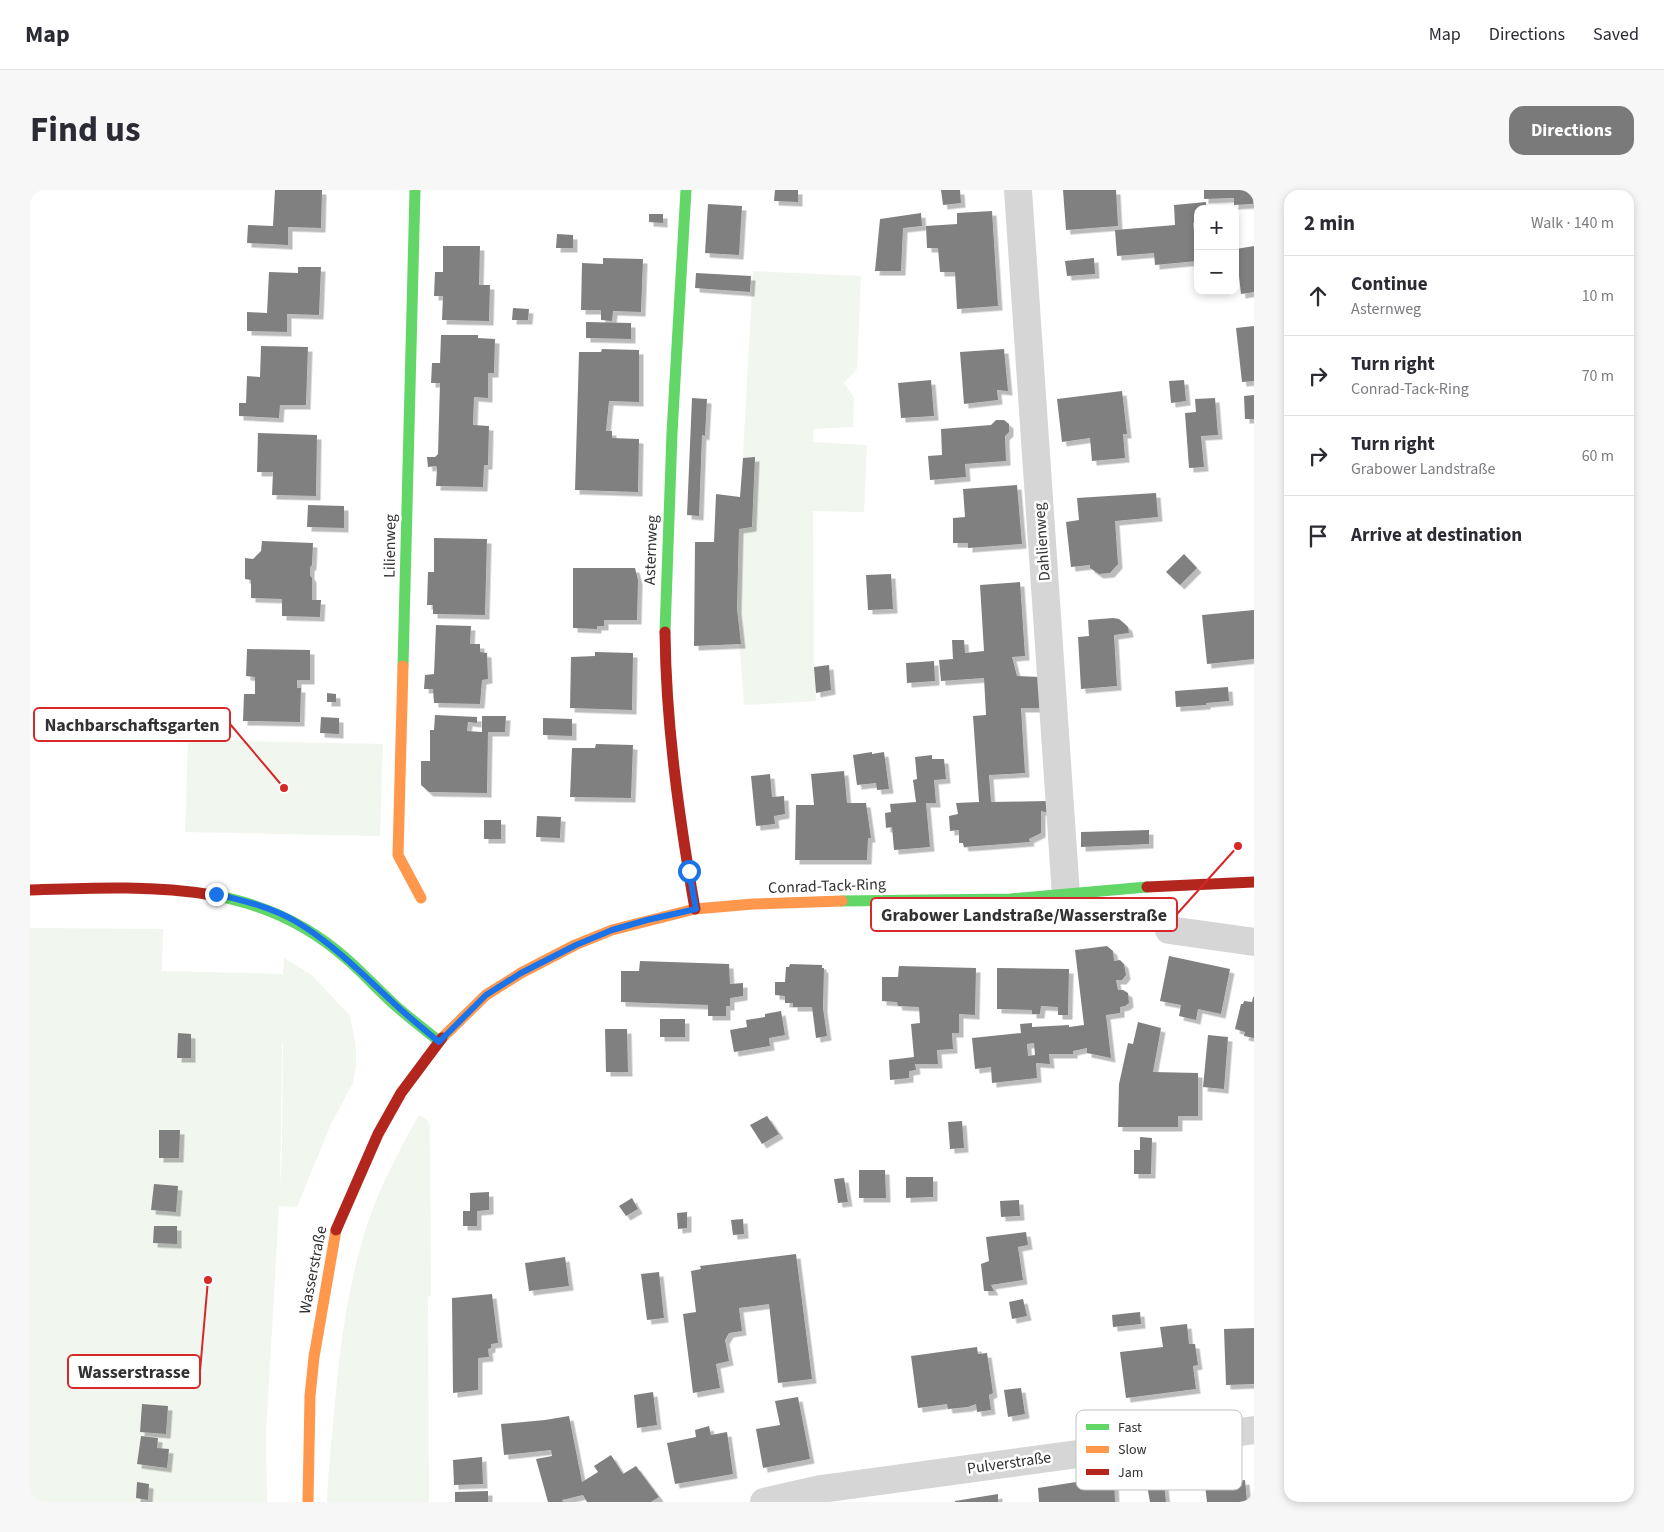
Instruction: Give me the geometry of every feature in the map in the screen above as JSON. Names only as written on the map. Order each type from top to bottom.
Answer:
[{"type":"main road","name":"Lilienweg","points":[[415,190],[398,855],[421,898]]},
{"type":"main road","name":"Asternweg","points":[[686,190],[672,398],[666,663],[669,730],[677,796],[696,909]]},
{"type":"main road","name":"Conrad-Tack-Ring","points":[[439,1042],[486,995],[521,973],[576,945],[612,930],[696,909],[753,904],[870,900],[1010,899],[1144,887],[1254,882]]},
{"type":"main road","points":[[30,890],[75,888],[184,890],[224,896],[273,910],[294,921],[332,947],[398,1008],[439,1042]]},
{"type":"main road","name":"Wasserstraße","points":[[308,1502],[310,1396],[319,1320],[336,1229],[392,1107],[439,1042]]},
{"type":"street","name":"Dahlienweg","points":[[1018,190],[1066,895]]},
{"type":"street","points":[[1169,930],[1254,942]]},
{"type":"street","name":"Pulverstraße","points":[[764,1502],[821,1489],[1076,1454]]},
{"type":"shaded area","points":[[753,271],[861,276],[857,369],[844,383],[854,398],[853,427],[814,429],[813,442],[867,445],[864,512],[813,511],[816,701],[744,705],[737,609],[739,529]]},
{"type":"shaded area","points":[[188,740],[383,744],[380,836],[185,832]]},
{"type":"shaded area","points":[[30,928],[163,929],[162,971],[283,974],[284,958],[312,975],[350,1016],[356,1047],[356,1066],[353,1083],[331,1124],[297,1207],[279,1206],[266,1435],[267,1502],[30,1502]],"holes":[[[283,1043],[282,1153],[280,1186]]]},
{"type":"shaded area","points":[[419,1115],[427,1120],[430,1128],[431,1296],[428,1297],[429,1502],[327,1502],[338,1368],[349,1297],[359,1251],[383,1184]]},
{"type":"building","points":[[275,190],[322,190],[321,228],[288,227],[288,245],[247,243],[248,225],[273,226]]},
{"type":"building","points":[[775,190],[798,190],[798,202],[774,201]]},
{"type":"building","points":[[941,190],[960,190],[961,203],[943,205]]},
{"type":"building","points":[[1063,190],[1116,190],[1118,226],[1066,230]]},
{"type":"building","points":[[1204,190],[1254,190],[1253,204],[1234,205],[1234,198],[1204,199]]},
{"type":"building","points":[[1206,202],[1206,205],[1194,205],[1194,261],[1155,265],[1154,253],[1117,256],[1115,230],[1175,225],[1174,205]]},
{"type":"building","points":[[708,204],[742,206],[739,255],[705,253]]},
{"type":"building","points":[[992,211],[998,306],[957,309],[955,272],[940,272],[938,248],[927,248],[926,226],[957,224],[957,213]]},
{"type":"building","points":[[921,213],[922,226],[903,228],[901,271],[875,271],[880,219]]},
{"type":"building","points":[[649,214],[663,214],[663,223],[649,222]]},
{"type":"building","points":[[557,234],[573,235],[573,248],[556,248]]},
{"type":"building","points":[[443,246],[480,246],[479,285],[490,285],[489,321],[442,320],[443,296],[434,296],[435,272],[443,272]]},
{"type":"building","points":[[1254,246],[1254,292],[1241,294],[1239,248]]},
{"type":"building","points":[[603,258],[643,259],[641,312],[613,311],[612,321],[601,320],[601,310],[581,310],[582,263],[603,264]]},
{"type":"building","points":[[1094,258],[1095,274],[1067,276],[1065,261]]},
{"type":"building","points":[[298,267],[321,267],[319,315],[287,314],[287,332],[247,331],[247,312],[267,313],[269,272],[298,273]]},
{"type":"building","points":[[696,273],[751,276],[750,292],[695,288]]},
{"type":"building","points":[[513,308],[529,309],[528,320],[512,320]]},
{"type":"building","points":[[586,322],[631,323],[631,339],[586,338]]},
{"type":"building","points":[[1254,326],[1254,381],[1242,382],[1236,328]]},
{"type":"building","points":[[441,335],[478,335],[478,338],[495,339],[494,373],[488,373],[488,398],[474,397],[473,425],[489,426],[488,465],[484,465],[483,487],[436,486],[437,468],[436,466],[428,467],[427,457],[435,457],[438,454],[440,383],[431,383],[432,363],[440,363]]},
{"type":"building","points":[[261,346],[308,347],[306,405],[280,405],[279,418],[239,416],[239,403],[246,403],[247,376],[260,377]]},
{"type":"building","points":[[602,349],[639,350],[639,402],[609,401],[606,431],[612,431],[612,438],[639,439],[638,492],[575,490],[579,352],[601,352]]},
{"type":"building","points":[[1004,349],[1008,391],[997,390],[998,400],[964,404],[960,352]]},
{"type":"building","points":[[931,380],[934,416],[901,418],[898,383]]},
{"type":"building","points":[[1184,380],[1186,401],[1171,403],[1169,381]]},
{"type":"building","points":[[1122,391],[1127,434],[1123,434],[1125,458],[1092,461],[1090,438],[1062,442],[1057,399]]},
{"type":"building","points":[[1254,395],[1254,419],[1245,419],[1244,396]]},
{"type":"building","points":[[692,398],[707,399],[705,436],[702,435],[699,516],[687,515]]},
{"type":"building","points":[[1215,398],[1218,435],[1201,436],[1204,467],[1189,468],[1185,413],[1196,412],[1195,399]]},
{"type":"building","points":[[996,420],[1004,420],[1009,424],[1009,432],[1005,436],[1006,461],[965,464],[966,477],[930,480],[928,456],[942,455],[941,429],[991,425]]},
{"type":"building","points":[[258,433],[317,435],[316,496],[272,495],[273,472],[257,472]]},
{"type":"building","points":[[755,457],[752,527],[739,529],[737,609],[741,644],[694,646],[695,542],[714,542],[716,494],[740,497],[743,458]]},
{"type":"building","points":[[1017,485],[1022,544],[968,548],[968,543],[953,543],[953,518],[965,517],[963,489]]},
{"type":"building","points":[[1156,493],[1158,517],[1115,521],[1118,564],[1110,573],[1099,574],[1090,568],[1090,565],[1071,567],[1066,522],[1079,520],[1077,498]]},
{"type":"building","points":[[308,505],[344,506],[344,528],[307,527]]},
{"type":"building","points":[[434,538],[487,539],[485,615],[433,614],[433,605],[427,605],[428,572],[434,572]]},
{"type":"building","points":[[262,541],[313,543],[312,565],[310,567],[312,600],[321,600],[320,617],[282,616],[282,599],[251,598],[251,580],[245,579],[245,558],[253,559],[261,551]]},
{"type":"building","points":[[1184,554],[1197,568],[1180,585],[1166,572]]},
{"type":"building","points":[[573,568],[635,568],[638,580],[637,620],[604,620],[604,626],[597,626],[597,629],[573,628]]},
{"type":"building","points":[[891,574],[893,609],[868,610],[866,575]]},
{"type":"building","points":[[1020,582],[1025,656],[1012,657],[1017,676],[1040,677],[1043,708],[1021,708],[1025,773],[989,775],[991,802],[1048,801],[1049,813],[1041,811],[1041,833],[1029,839],[1030,842],[964,847],[963,843],[959,843],[959,830],[950,831],[949,816],[958,814],[956,803],[979,802],[973,716],[986,715],[984,678],[941,681],[939,660],[953,659],[952,640],[964,640],[965,653],[984,651],[980,585]]},
{"type":"building","points":[[1254,610],[1254,659],[1207,664],[1202,615]]},
{"type":"building","points":[[1119,619],[1125,624],[1128,627],[1129,633],[1114,635],[1117,686],[1081,689],[1078,637],[1089,636],[1088,620]]},
{"type":"building","points":[[436,625],[471,626],[470,644],[480,644],[480,652],[487,653],[488,679],[482,680],[480,704],[434,703],[433,689],[424,689],[425,675],[434,674]]},
{"type":"building","points":[[247,649],[310,650],[310,680],[297,680],[297,688],[301,688],[300,722],[243,721],[244,694],[255,694],[255,677],[246,676]]},
{"type":"building","points":[[595,652],[633,653],[632,710],[570,708],[571,657],[595,656]]},
{"type":"building","points":[[934,661],[935,681],[907,683],[906,663]]},
{"type":"building","points":[[829,665],[831,690],[816,693],[814,667]]},
{"type":"building","points":[[1228,687],[1229,701],[1176,707],[1175,691]]},
{"type":"building","points":[[327,693],[336,694],[336,702],[327,702]]},
{"type":"building","points":[[435,715],[477,717],[477,723],[468,722],[467,731],[482,732],[482,716],[506,716],[505,732],[488,732],[487,793],[429,792],[421,785],[421,761],[430,761],[430,730],[434,730]]},
{"type":"building","points":[[321,717],[339,718],[339,734],[320,733]]},
{"type":"building","points":[[543,718],[572,719],[572,736],[543,735]]},
{"type":"building","points":[[596,744],[633,745],[631,798],[570,797],[572,748],[595,748]]},
{"type":"building","points":[[872,752],[872,754],[884,752],[889,789],[877,790],[876,783],[857,785],[853,755]]},
{"type":"building","points":[[932,755],[932,759],[944,759],[946,779],[934,780],[936,803],[926,803],[930,847],[894,850],[892,827],[886,828],[885,813],[891,812],[890,804],[916,802],[913,780],[917,779],[915,757]]},
{"type":"building","points":[[844,771],[847,803],[866,803],[871,838],[868,838],[867,860],[795,860],[796,805],[814,805],[811,774]]},
{"type":"building","points":[[770,774],[772,797],[784,796],[785,814],[774,816],[775,824],[756,826],[751,776]]},
{"type":"building","points":[[537,816],[561,817],[560,838],[536,837]]},
{"type":"building","points":[[484,820],[501,820],[501,839],[484,839]]},
{"type":"building","points":[[1149,830],[1149,844],[1081,847],[1081,832]]},
{"type":"building","points":[[1107,946],[1113,951],[1114,961],[1120,960],[1124,964],[1126,975],[1122,980],[1116,980],[1118,990],[1128,993],[1129,1003],[1120,1007],[1120,1013],[1106,1015],[1111,1058],[1087,1053],[1087,1048],[1073,1051],[1073,1054],[1049,1054],[1050,1064],[1036,1063],[1037,1078],[992,1083],[991,1067],[975,1069],[972,1038],[1021,1033],[1020,1024],[1032,1023],[1032,1027],[1084,1025],[1075,950]],"holes":[[[1034,1043],[1035,1055],[1028,1056],[1027,1044]]]},
{"type":"building","points":[[1169,956],[1230,969],[1221,1014],[1198,1009],[1196,1020],[1179,1016],[1181,1005],[1160,1001]]},
{"type":"building","points":[[640,961],[729,964],[730,984],[743,983],[743,996],[730,998],[730,1006],[726,1006],[726,1016],[708,1016],[708,1005],[621,1002],[621,971],[639,971]]},
{"type":"building","points":[[790,964],[822,965],[822,968],[824,968],[823,1008],[827,1036],[816,1038],[812,1007],[793,1007],[793,1003],[785,1003],[785,996],[775,995],[775,982],[785,982],[786,967],[789,967]]},
{"type":"building","points":[[899,966],[976,968],[975,1015],[959,1014],[959,1033],[952,1033],[953,1049],[937,1050],[938,1064],[915,1064],[916,1070],[909,1071],[909,1078],[890,1080],[889,1060],[914,1057],[911,1024],[920,1023],[919,1007],[898,1006],[897,1002],[882,1001],[882,977],[898,977]]},
{"type":"building","points":[[997,968],[1069,969],[1068,1015],[1058,1015],[1058,1007],[1041,1006],[1040,1014],[1032,1014],[1032,1010],[997,1009]]},
{"type":"building","points":[[1253,997],[1254,1038],[1244,1036],[1245,1032],[1235,1029],[1241,1004],[1244,1001],[1252,1002]]},
{"type":"building","points":[[781,1011],[785,1035],[769,1038],[770,1046],[734,1052],[730,1030],[747,1027],[746,1020],[765,1017],[765,1014]]},
{"type":"building","points":[[660,1019],[685,1019],[685,1037],[660,1037]]},
{"type":"building","points":[[1138,1022],[1161,1028],[1153,1072],[1198,1073],[1198,1116],[1178,1116],[1178,1127],[1118,1127],[1119,1084],[1128,1043],[1133,1044]]},
{"type":"building","points":[[605,1029],[627,1029],[628,1072],[606,1072]]},
{"type":"building","points":[[178,1033],[191,1034],[191,1058],[177,1058]]},
{"type":"building","points":[[1208,1035],[1228,1037],[1224,1089],[1203,1087]]},
{"type":"building","points":[[767,1116],[779,1134],[762,1144],[750,1125]]},
{"type":"building","points":[[962,1121],[964,1148],[950,1149],[948,1122]]},
{"type":"building","points":[[159,1130],[180,1130],[179,1158],[159,1158]]},
{"type":"building","points":[[1140,1137],[1152,1138],[1151,1174],[1134,1174],[1134,1150],[1140,1150]]},
{"type":"building","points":[[859,1170],[885,1170],[886,1198],[859,1198]]},
{"type":"building","points":[[906,1177],[933,1177],[933,1197],[906,1198]]},
{"type":"building","points":[[844,1178],[848,1202],[838,1203],[834,1179]]},
{"type":"building","points":[[154,1184],[178,1186],[176,1212],[151,1210]]},
{"type":"building","points":[[489,1192],[489,1210],[477,1211],[477,1226],[463,1226],[463,1211],[470,1211],[470,1193]]},
{"type":"building","points":[[632,1198],[638,1209],[626,1216],[619,1206]]},
{"type":"building","points":[[1019,1200],[1020,1216],[1001,1217],[1000,1201]]},
{"type":"building","points":[[687,1212],[687,1228],[678,1229],[677,1213]]},
{"type":"building","points":[[743,1219],[744,1234],[733,1235],[731,1220]]},
{"type":"building","points":[[154,1226],[177,1226],[177,1244],[153,1243]]},
{"type":"building","points":[[1026,1232],[1028,1245],[1018,1247],[1023,1280],[991,1285],[994,1291],[984,1291],[981,1264],[989,1261],[986,1237]]},
{"type":"building","points":[[796,1254],[812,1379],[778,1383],[769,1304],[739,1308],[742,1331],[729,1333],[725,1340],[729,1361],[716,1364],[720,1388],[693,1393],[683,1314],[696,1312],[691,1271],[701,1269],[700,1266]]},
{"type":"building","points":[[565,1257],[569,1286],[529,1291],[525,1263]]},
{"type":"building","points":[[659,1272],[664,1318],[647,1320],[641,1274]]},
{"type":"building","points":[[492,1294],[498,1343],[491,1344],[491,1348],[488,1349],[489,1357],[478,1358],[478,1390],[453,1393],[452,1298]]},
{"type":"building","points":[[1023,1299],[1027,1316],[1012,1319],[1009,1302]]},
{"type":"building","points":[[1140,1312],[1141,1324],[1113,1327],[1112,1315]]},
{"type":"building","points":[[1187,1324],[1189,1344],[1195,1344],[1198,1365],[1193,1366],[1196,1389],[1126,1398],[1120,1352],[1163,1347],[1160,1327]]},
{"type":"building","points":[[1254,1328],[1254,1384],[1226,1385],[1224,1329]]},
{"type":"building","points":[[977,1347],[978,1354],[987,1353],[993,1393],[989,1395],[991,1410],[977,1412],[976,1404],[968,1407],[948,1409],[947,1404],[918,1408],[911,1356]]},
{"type":"building","points":[[1021,1388],[1025,1414],[1008,1417],[1004,1390]]},
{"type":"building","points":[[653,1392],[657,1425],[637,1428],[634,1395]]},
{"type":"building","points":[[798,1397],[810,1459],[763,1468],[756,1429],[780,1425],[775,1401]]},
{"type":"building","points":[[142,1404],[168,1406],[166,1434],[140,1432]]},
{"type":"building","points":[[569,1416],[582,1482],[598,1472],[594,1466],[611,1455],[623,1474],[636,1466],[659,1497],[651,1502],[587,1502],[583,1495],[562,1500],[563,1502],[548,1502],[536,1459],[552,1456],[551,1450],[504,1455],[501,1424]]},
{"type":"building","points":[[709,1426],[711,1435],[727,1432],[733,1474],[675,1484],[667,1443],[696,1437],[695,1430]]},
{"type":"building","points":[[141,1436],[158,1438],[157,1448],[169,1449],[167,1468],[137,1464]]},
{"type":"building","points":[[482,1457],[483,1484],[454,1485],[453,1460]]},
{"type":"building","points":[[1242,1480],[1245,1480],[1247,1502],[1207,1502],[1206,1490],[1242,1490]]},
{"type":"building","points":[[137,1482],[149,1484],[148,1500],[136,1498]]},
{"type":"building","points":[[1076,1482],[1076,1490],[1115,1490],[1115,1502],[1039,1502],[1038,1488]]},
{"type":"building","points":[[1148,1490],[1165,1490],[1166,1502],[1150,1502]]},
{"type":"building","points":[[488,1491],[488,1502],[455,1502],[455,1492]]},
{"type":"building","points":[[998,1494],[998,1502],[955,1502],[955,1501]]},
{"type":"traffic: fast","points":[[403,666],[415,190]]},
{"type":"traffic: fast","points":[[665,632],[672,433],[686,190]]},
{"type":"traffic: fast","points":[[842,901],[1010,899],[1147,887]]},
{"type":"traffic: fast","points":[[212,895],[268,910],[318,936],[348,960],[397,1007],[439,1041]]},
{"type":"traffic: slow","points":[[403,666],[398,855],[421,898]]},
{"type":"traffic: slow","points":[[442,1038],[486,995],[521,973],[575,945],[612,930],[695,909],[753,904],[842,901]]},
{"type":"traffic: slow","points":[[308,1502],[310,1396],[314,1357],[336,1230]]},
{"type":"traffic: jam","points":[[665,632],[668,702],[674,771],[695,909]]},
{"type":"traffic: jam","points":[[1147,887],[1254,882]]},
{"type":"traffic: jam","points":[[30,890],[144,888],[212,895]]},
{"type":"traffic: jam","points":[[336,1230],[378,1134],[401,1093],[442,1038]]},
{"type":"place","name":"Nachbarschaftsgarten","points":[[284,788]]},
{"type":"place","name":"Grabower Landstraße/Wasserstraße","points":[[1238,846]]},
{"type":"place","name":"Wasserstrasse","points":[[208,1280]]},
{"type":"route","points":[[216,894],[273,910],[316,934],[398,1008],[439,1042],[486,995],[521,973],[576,945],[612,930],[696,909],[689,871]]}]
